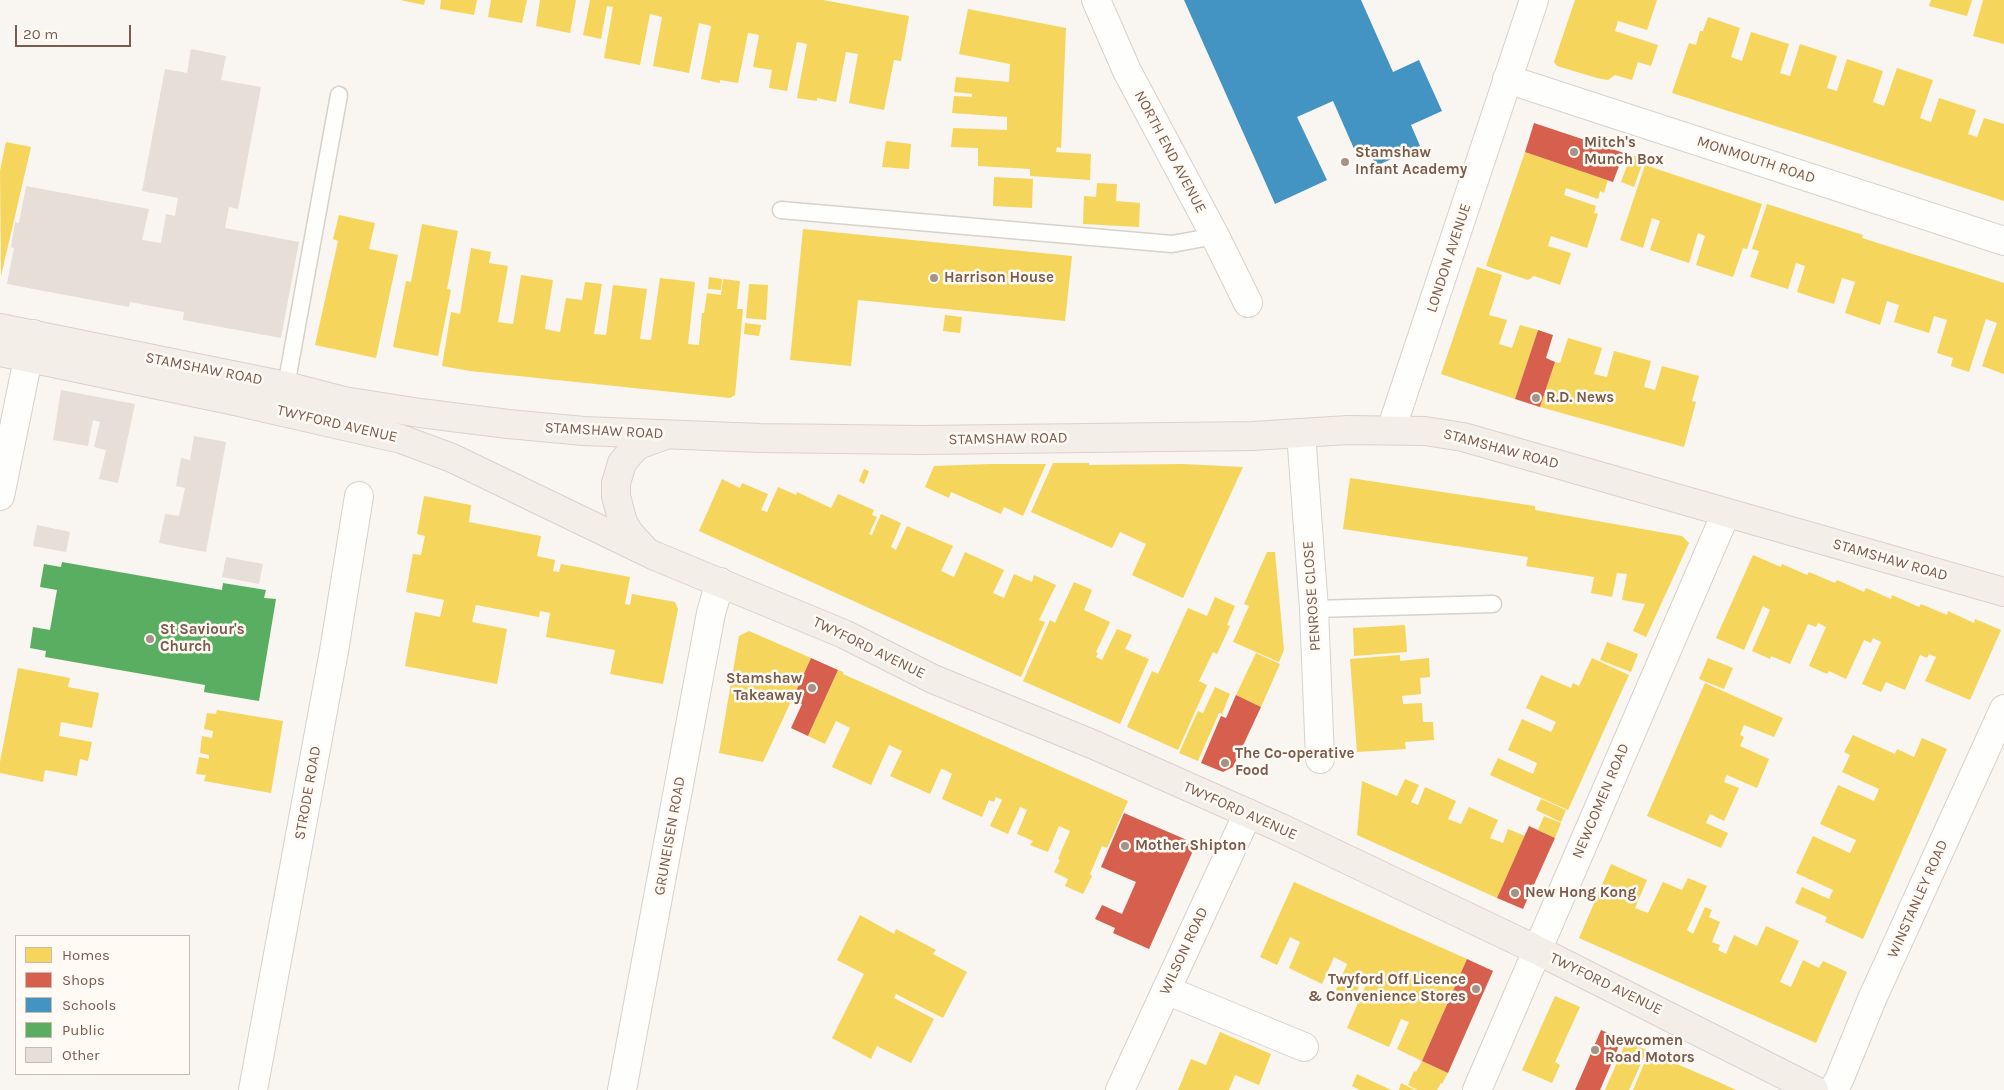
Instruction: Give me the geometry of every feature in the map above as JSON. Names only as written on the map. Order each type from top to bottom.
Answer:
[{"type":"main road","name":"STAMSHAW ROAD","points":[[0,328],[30,346],[286,386],[344,401],[449,417],[584,430],[760,438],[930,440],[1253,436],[1348,430],[1425,431],[1463,437],[2004,592]]},
{"type":"main road","name":"TWYFORD AVENUE","points":[[0,352],[30,346],[235,401],[402,439],[452,458],[654,556],[844,634],[932,679],[1092,744],[1248,813],[1537,950],[1814,1090]]},
{"type":"main road","name":"TWYFORD AVENUE","points":[[654,556],[641,546],[623,523],[616,496],[616,483],[622,463],[638,445],[658,437],[674,434]]},
{"type":"street","name":"NORTH END AVENUE","points":[[1096,0],[1127,71],[1215,236],[1248,303]]},
{"type":"street","name":"LONDON AVENUE","points":[[1391,430],[1534,0]]},
{"type":"street","name":"MONMOUTH ROAD","points":[[1507,79],[2004,241]]},
{"type":"street","points":[[0,496],[30,346]]},
{"type":"street","name":"PENROSE CLOSE","points":[[1300,433],[1314,609],[1320,759]]},
{"type":"street","name":"STRODE ROAD","points":[[253,1090],[334,650],[359,496]]},
{"type":"street","name":"NEWCOMEN ROAD","points":[[1477,1090],[1726,513]]},
{"type":"street","name":"GRUNEISEN ROAD","points":[[622,1090],[709,623],[720,582]]},
{"type":"street","name":"WINSTANLEY ROAD","points":[[1833,1090],[1839,1080],[1876,990],[2004,710]]},
{"type":"street","name":"WILSON ROAD","points":[[1120,1090],[1248,813]]},
{"type":"street","points":[[1166,990],[1304,1047]]},
{"type":"lane","points":[[286,386],[339,95]]},
{"type":"lane","points":[[781,210],[1172,244],[1215,236]]},
{"type":"lane","points":[[1314,609],[1494,604]]},
{"type":"building: Homes","points":[[400,0],[425,0],[424,5]]},
{"type":"building: Homes","points":[[441,0],[477,0],[474,15],[440,9]]},
{"type":"building: Homes","points":[[491,0],[527,0],[522,23],[488,17]]},
{"type":"building: Homes","points":[[540,0],[576,0],[570,33],[536,26]]},
{"type":"building: Homes","points":[[590,0],[823,0],[909,16],[901,61],[894,60],[884,110],[849,103],[858,54],[846,52],[836,102],[817,98],[817,101],[797,98],[807,44],[797,42],[787,91],[769,88],[772,70],[753,67],[759,35],[748,33],[738,83],[720,80],[720,83],[701,79],[711,26],[699,23],[689,73],[653,66],[662,17],[650,14],[640,65],[604,58],[613,7],[607,6],[601,39],[583,35]]},
{"type":"building: Homes","points":[[1575,0],[1657,0],[1647,30],[1618,21],[1615,31],[1658,45],[1651,66],[1638,62],[1632,80],[1615,75],[1608,80],[1557,66],[1554,62]]},
{"type":"building: Homes","points":[[1931,0],[1972,0],[1967,16],[1929,6]]},
{"type":"building: Homes","points":[[1983,0],[2004,0],[2004,44],[1973,36]]},
{"type":"building: Homes","points":[[968,9],[1066,28],[1061,148],[1057,147],[1056,152],[1091,154],[1090,180],[1030,176],[1030,169],[978,166],[978,148],[951,147],[953,128],[1007,130],[1007,117],[952,113],[954,96],[972,97],[972,94],[954,92],[956,77],[1009,82],[1010,64],[959,54]]},
{"type":"building: Homes","points":[[1708,17],[1740,28],[1731,57],[1742,61],[1751,32],[1789,44],[1780,73],[1790,76],[1800,44],[1837,56],[1827,88],[1837,91],[1847,59],[1883,71],[1873,102],[1884,106],[1897,68],[1933,80],[1920,118],[1931,122],[1939,98],[1976,110],[1968,134],[1977,137],[1984,118],[2004,124],[2004,201],[1672,93],[1689,43],[1696,45],[1700,31],[1703,31]]},
{"type":"building: Homes","points":[[886,141],[911,144],[909,169],[882,167]]},
{"type":"building: Homes","points":[[6,142],[31,147],[1,276],[0,171]]},
{"type":"building: Homes","points":[[1525,152],[1608,180],[1604,193],[1600,191],[1598,199],[1566,188],[1564,195],[1596,206],[1594,213],[1598,214],[1587,248],[1551,236],[1548,246],[1571,253],[1560,285],[1534,276],[1528,280],[1486,266]]},
{"type":"building: Homes","points":[[1631,155],[1644,159],[1634,187],[1621,182]]},
{"type":"building: Homes","points":[[1645,165],[1762,204],[1747,249],[1743,248],[1733,277],[1696,265],[1705,236],[1698,233],[1689,263],[1650,250],[1660,221],[1652,218],[1643,248],[1620,240]]},
{"type":"building: Homes","points":[[994,177],[1033,179],[1032,208],[993,206]]},
{"type":"building: Homes","points":[[1097,183],[1117,184],[1116,201],[1140,203],[1139,227],[1083,224],[1084,196],[1096,197]]},
{"type":"building: Homes","points":[[1767,204],[1863,235],[1862,238],[2004,283],[2004,374],[1982,366],[1997,323],[1986,319],[1969,372],[1951,366],[1953,358],[1937,353],[1947,320],[1934,316],[1929,333],[1894,322],[1899,305],[1887,301],[1880,325],[1845,313],[1855,282],[1842,278],[1834,304],[1815,298],[1797,292],[1805,266],[1796,263],[1788,289],[1750,277],[1759,251],[1752,249]]},
{"type":"building: Homes","points":[[339,215],[375,223],[369,249],[398,255],[376,358],[315,345],[338,241],[333,239]]},
{"type":"building: Homes","points":[[422,224],[458,231],[447,289],[451,290],[438,356],[393,347],[406,281],[411,282]]},
{"type":"building: Homes","name":"Harrison House","points":[[803,229],[1072,256],[1065,321],[858,300],[851,366],[790,360]]},
{"type":"building: Homes","points":[[471,248],[491,252],[489,263],[508,266],[498,322],[513,324],[521,275],[553,280],[545,329],[560,332],[566,298],[582,300],[585,282],[602,284],[594,334],[606,335],[613,285],[647,289],[640,339],[651,340],[660,278],[695,282],[688,344],[699,345],[702,313],[704,313],[707,293],[721,295],[723,279],[740,281],[737,309],[743,309],[735,395],[730,398],[470,371],[442,366],[451,312],[460,314]]},
{"type":"building: Homes","points":[[1477,267],[1502,275],[1489,315],[1507,320],[1499,344],[1512,348],[1520,325],[1538,330],[1515,399],[1441,374]]},
{"type":"building: Homes","points":[[709,277],[722,279],[721,290],[708,289]]},
{"type":"building: Homes","points":[[749,284],[768,285],[766,320],[746,318]]},
{"type":"building: Homes","points":[[945,315],[962,317],[960,333],[943,331]]},
{"type":"building: Homes","points":[[745,323],[761,325],[759,336],[744,334]]},
{"type":"building: Homes","points":[[1568,338],[1602,348],[1594,374],[1607,377],[1614,351],[1651,361],[1644,387],[1655,390],[1662,366],[1699,376],[1692,401],[1696,402],[1684,447],[1540,407],[1555,362],[1560,363]]},
{"type":"building: Homes","points":[[1053,463],[1089,463],[1089,465],[1183,464],[1243,467],[1183,598],[1132,575],[1146,544],[1120,532],[1112,548],[1031,512]]},
{"type":"building: Homes","points":[[1046,464],[1023,516],[1004,507],[1001,514],[951,492],[949,498],[925,487],[934,466]]},
{"type":"building: Homes","points":[[864,469],[869,471],[864,484],[859,481]]},
{"type":"building: Homes","points":[[1350,478],[1535,506],[1535,510],[1682,536],[1689,543],[1646,637],[1633,631],[1645,604],[1622,600],[1627,574],[1617,573],[1612,597],[1591,593],[1594,577],[1526,566],[1528,557],[1343,529]]},
{"type":"building: Homes","points":[[722,479],[740,488],[742,483],[768,494],[761,510],[767,512],[778,487],[796,495],[797,492],[831,508],[838,494],[874,510],[872,515],[877,517],[869,534],[872,535],[881,514],[901,523],[891,547],[896,550],[907,526],[953,546],[941,571],[954,577],[965,552],[1004,570],[993,593],[1004,598],[1014,574],[1032,582],[1034,575],[1056,585],[1039,620],[1045,622],[1021,677],[699,531]]},
{"type":"building: Homes","points":[[424,496],[471,505],[469,522],[541,536],[537,556],[555,560],[553,571],[559,572],[561,564],[630,577],[625,604],[630,605],[632,594],[675,602],[678,609],[663,684],[610,674],[615,650],[546,637],[550,613],[540,611],[539,617],[476,605],[472,622],[507,629],[497,684],[405,666],[415,612],[440,617],[444,600],[406,592],[413,554],[421,555],[425,536],[417,534]]},
{"type":"building: Homes","points":[[1267,552],[1275,552],[1284,650],[1279,662],[1233,642],[1249,606],[1244,604]]},
{"type":"building: Homes","points":[[1753,555],[1781,567],[1782,564],[1807,575],[1809,572],[1835,583],[1837,580],[1864,592],[1866,588],[1891,599],[1892,595],[1919,607],[1921,604],[1947,615],[1948,611],[1974,623],[1975,619],[2001,630],[1970,700],[1925,681],[1936,657],[1929,654],[1927,658],[1920,655],[1905,690],[1886,682],[1881,692],[1862,684],[1881,642],[1873,638],[1871,643],[1864,640],[1846,679],[1829,671],[1827,674],[1809,666],[1826,627],[1818,623],[1816,627],[1808,624],[1790,664],[1771,656],[1770,659],[1752,651],[1770,610],[1763,606],[1744,650],[1716,638]]},
{"type":"building: Homes","points":[[1074,582],[1092,590],[1084,610],[1110,622],[1096,652],[1098,653],[1096,657],[1102,660],[1117,629],[1132,635],[1125,649],[1149,659],[1120,724],[1023,681],[1050,620],[1055,623]]},
{"type":"building: Homes","points":[[1215,597],[1235,606],[1227,625],[1230,626],[1217,654],[1213,652],[1199,681],[1207,685],[1178,750],[1127,727],[1152,671],[1158,674],[1188,608],[1207,616]]},
{"type":"building: Homes","points":[[1405,625],[1407,652],[1354,656],[1353,628]]},
{"type":"building: Homes","points":[[749,631],[811,658],[763,762],[719,753],[739,636]]},
{"type":"building: Homes","points":[[1607,642],[1638,654],[1631,672],[1600,660]]},
{"type":"building: Homes","points":[[1256,653],[1280,664],[1261,707],[1236,695]]},
{"type":"building: Homes","points":[[1400,655],[1400,661],[1429,658],[1430,677],[1420,678],[1421,694],[1402,696],[1403,704],[1422,703],[1423,722],[1433,722],[1434,740],[1405,742],[1406,749],[1357,752],[1350,659]]},
{"type":"building: Homes","points":[[1592,658],[1629,675],[1568,810],[1490,775],[1498,758],[1533,774],[1537,763],[1508,750],[1522,719],[1551,732],[1556,722],[1526,708],[1541,675],[1571,688],[1573,683],[1579,686]]},
{"type":"building: Homes","points":[[1708,658],[1733,668],[1724,689],[1699,679]]},
{"type":"building: Homes","points":[[18,668],[70,678],[68,687],[99,693],[92,728],[61,722],[59,736],[92,742],[88,761],[80,759],[77,776],[45,770],[43,782],[0,773],[0,762]]},
{"type":"building: Homes","points":[[838,670],[843,672],[843,674],[1128,801],[1107,848],[1102,846],[1090,874],[1092,876],[1083,894],[1065,886],[1068,879],[1054,872],[1070,831],[1059,826],[1048,852],[1030,845],[1033,841],[1017,834],[1027,810],[1020,807],[1008,834],[990,826],[1002,800],[996,797],[994,802],[989,800],[982,817],[942,799],[952,774],[945,770],[941,769],[930,794],[890,776],[902,751],[889,745],[871,785],[832,767],[850,728],[836,721],[825,744],[808,736]]},
{"type":"building: Homes","points":[[1705,683],[1783,718],[1774,737],[1744,725],[1740,735],[1744,737],[1740,746],[1769,759],[1757,788],[1727,775],[1724,782],[1739,788],[1724,821],[1710,814],[1706,823],[1728,833],[1721,848],[1647,816]]},
{"type":"building: Homes","points":[[1215,687],[1230,694],[1222,714],[1219,713],[1198,761],[1179,753],[1198,711],[1203,713]]},
{"type":"building: Homes","points":[[217,710],[283,721],[271,793],[204,781],[206,775],[196,774],[199,757],[209,759],[209,755],[200,753],[202,736],[212,738],[213,731],[204,729],[207,713],[216,714]]},
{"type":"building: Homes","points":[[1853,735],[1895,754],[1897,749],[1914,757],[1922,738],[1947,749],[1863,939],[1825,922],[1827,917],[1795,903],[1802,887],[1829,899],[1833,890],[1796,873],[1813,836],[1850,853],[1856,840],[1820,824],[1838,785],[1874,801],[1879,789],[1842,772],[1850,755],[1844,752]]},
{"type":"building: Homes","points":[[1405,779],[1419,785],[1411,802],[1418,805],[1425,787],[1456,801],[1448,819],[1461,824],[1469,807],[1498,820],[1490,838],[1503,843],[1508,829],[1525,836],[1497,898],[1357,835],[1362,781],[1397,796]]},
{"type":"building: Homes","points":[[1541,799],[1566,810],[1561,822],[1536,810]]},
{"type":"building: Homes","points":[[1544,816],[1561,823],[1555,838],[1538,830]]},
{"type":"building: Homes","points":[[1611,864],[1647,880],[1635,908],[1648,913],[1663,882],[1682,890],[1688,878],[1707,886],[1687,930],[1693,934],[1705,907],[1712,910],[1709,917],[1720,922],[1712,942],[1720,945],[1718,950],[1726,954],[1734,935],[1757,946],[1766,926],[1799,941],[1780,982],[1791,987],[1803,960],[1819,968],[1823,961],[1847,972],[1816,1043],[1579,938]]},
{"type":"building: Homes","points":[[1294,882],[1467,959],[1422,1061],[1397,1049],[1409,1022],[1401,1019],[1389,1047],[1347,1028],[1368,980],[1363,977],[1354,998],[1336,990],[1347,964],[1334,957],[1322,984],[1289,968],[1300,942],[1290,937],[1277,965],[1260,957]]},
{"type":"building: Homes","points":[[860,915],[894,934],[896,929],[936,950],[933,954],[967,972],[943,1018],[896,994],[894,998],[934,1019],[911,1063],[877,1046],[871,1059],[832,1038],[864,974],[837,960]]},
{"type":"building: Homes","points":[[1555,996],[1580,1007],[1555,1062],[1560,1065],[1552,1083],[1522,1070]]},
{"type":"building: Homes","points":[[1220,1032],[1271,1054],[1259,1085],[1235,1075],[1229,1090],[1178,1090],[1191,1059],[1206,1065]]},
{"type":"building: Homes","points":[[1626,1042],[1647,1050],[1629,1090],[1605,1090]]},
{"type":"building: Homes","points":[[1649,1052],[1721,1083],[1736,1090],[1633,1090]]},
{"type":"building: Homes","points":[[1422,1061],[1448,1073],[1437,1090],[1417,1090],[1408,1085],[1414,1071],[1416,1072]]},
{"type":"building: Homes","points":[[1357,1074],[1391,1090],[1360,1090],[1352,1086]]},
{"type":"building: Homes","points":[[1401,1083],[1415,1090],[1399,1090]]},
{"type":"building: Shops","name":"Mitch's Munch Box","points":[[1534,123],[1624,153],[1613,182],[1525,152]]},
{"type":"building: Shops","points":[[1538,330],[1553,335],[1546,358],[1555,362],[1540,407],[1515,399]]},
{"type":"building: Shops","points":[[811,658],[838,670],[808,736],[791,728],[802,704],[792,700]]},
{"type":"building: Shops","points":[[1236,695],[1261,707],[1233,767],[1223,772],[1201,763],[1221,716],[1226,718]]},
{"type":"building: Shops","points":[[1124,813],[1187,840],[1192,853],[1149,949],[1113,933],[1115,928],[1095,919],[1102,905],[1122,914],[1136,882],[1101,867]]},
{"type":"building: Shops","points":[[1529,826],[1555,838],[1523,909],[1497,898]]},
{"type":"building: Shops","points":[[1467,959],[1493,971],[1448,1073],[1422,1061]]},
{"type":"building: Shops","points":[[1601,1030],[1622,1039],[1600,1090],[1575,1090]]},
{"type":"building: Schools","points":[[1184,0],[1361,0],[1393,72],[1419,60],[1442,111],[1411,125],[1420,146],[1376,166],[1367,145],[1355,151],[1333,101],[1297,117],[1327,180],[1275,204]]},
{"type":"building: Public","name":"St Saviour's Church","points":[[62,562],[222,590],[223,583],[266,590],[264,598],[276,599],[259,701],[204,692],[205,685],[45,657],[46,651],[30,648],[33,627],[50,630],[57,590],[40,587],[44,564],[61,567]]},
{"type":"building: Other","points":[[191,49],[226,56],[221,80],[261,87],[238,209],[229,207],[225,228],[299,242],[281,338],[183,320],[184,312],[130,302],[129,307],[7,284],[14,248],[11,247],[15,222],[19,223],[26,186],[149,209],[142,240],[161,243],[166,214],[175,216],[178,198],[142,191],[165,69],[187,73]]},
{"type":"building: Other","points":[[61,390],[135,404],[118,483],[99,479],[106,450],[94,447],[100,422],[93,420],[88,446],[53,440]]},
{"type":"building: Other","points":[[194,436],[226,442],[206,552],[159,543],[165,514],[179,516],[185,488],[176,486],[181,458],[190,460]]},
{"type":"building: Other","points":[[37,525],[70,532],[66,552],[33,546]]},
{"type":"building: Other","points":[[226,557],[263,564],[259,584],[222,577]]},
{"type":"place","name":"Mitch's Munch Box","points":[[1574,152]]},
{"type":"place","name":"Stamshaw Infant Academy","points":[[1345,162]]},
{"type":"place","name":"Harrison House","points":[[934,278]]},
{"type":"place","name":"R.D. News","points":[[1536,398]]},
{"type":"place","name":"St Saviour's Church","points":[[150,639]]},
{"type":"place","name":"Stamshaw Takeaway","points":[[812,688]]},
{"type":"place","name":"The Co-operative Food","points":[[1225,763]]},
{"type":"place","name":"Mother Shipton","points":[[1125,846]]},
{"type":"place","name":"New Hong Kong","points":[[1515,893]]},
{"type":"place","name":"Twyford Off Licence & Convenience Stores","points":[[1476,989]]},
{"type":"place","name":"Newcomen Road Motors","points":[[1595,1050]]}]
